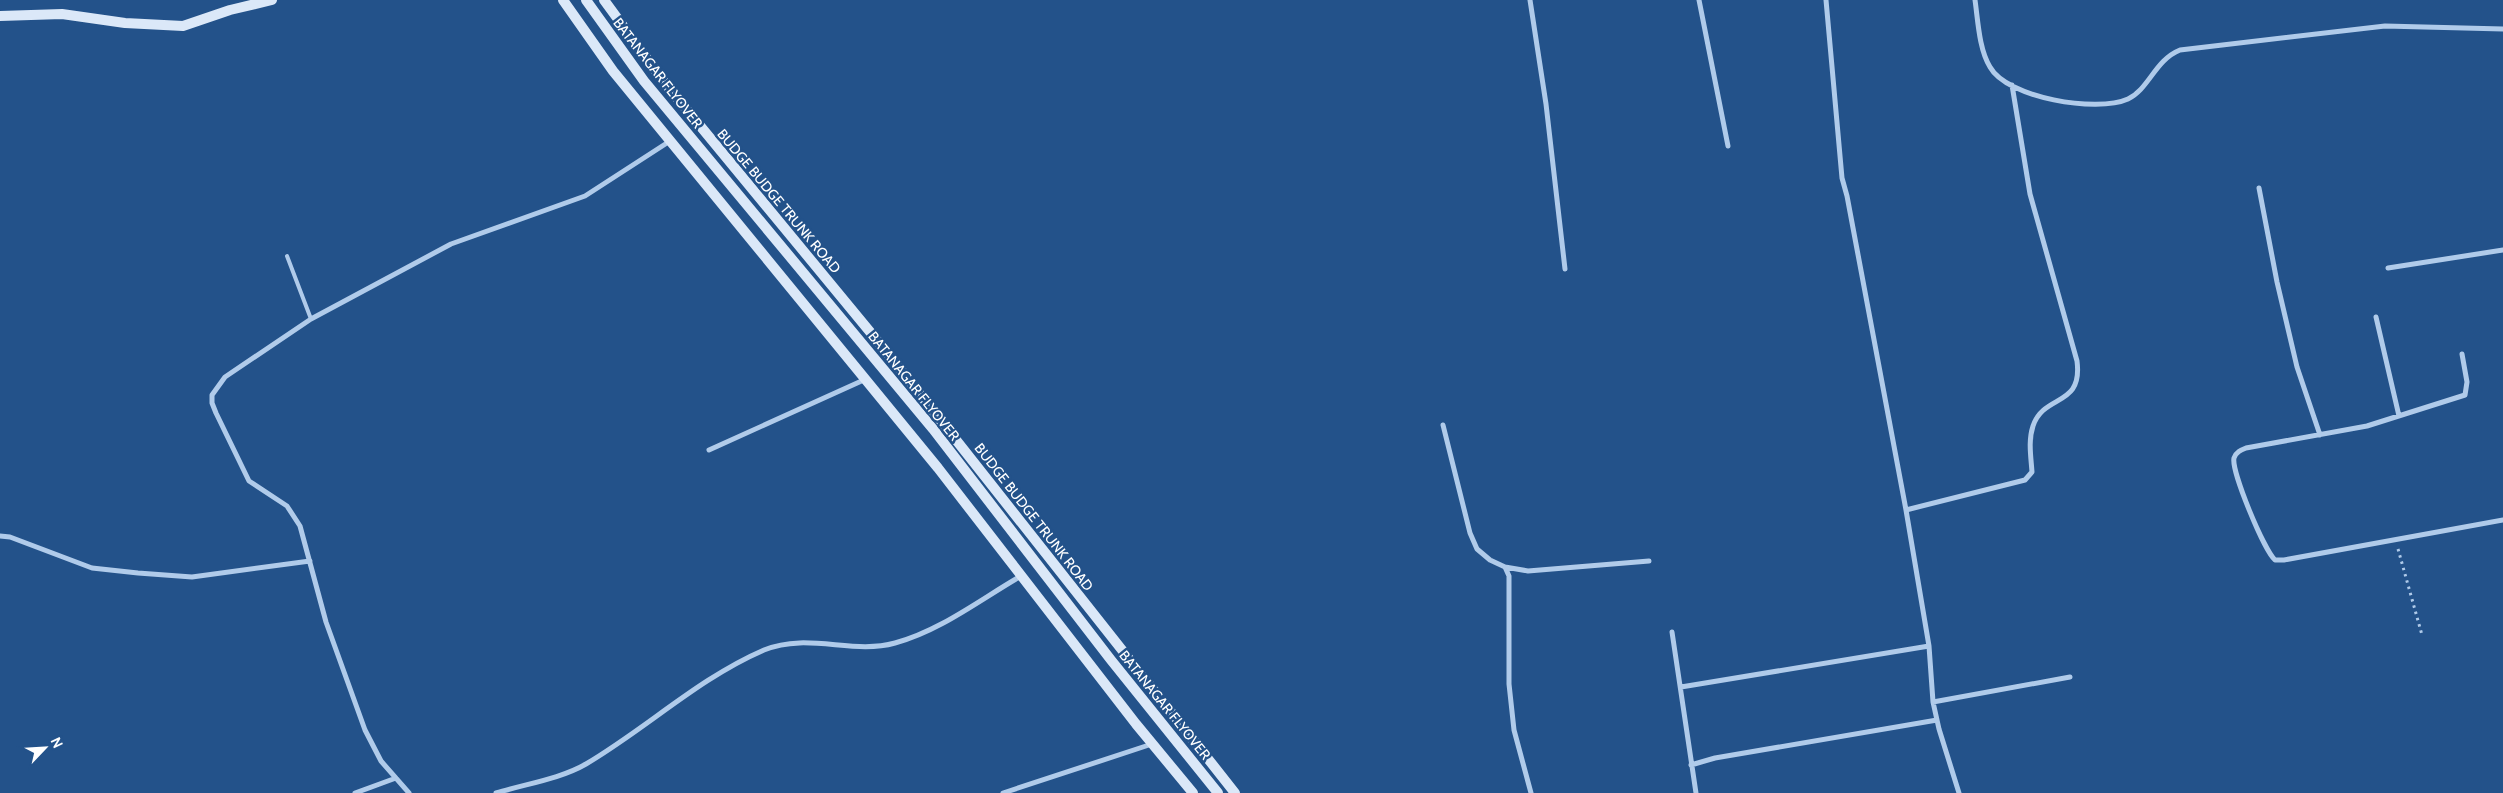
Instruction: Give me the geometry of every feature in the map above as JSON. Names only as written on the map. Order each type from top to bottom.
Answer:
[{"type":"street","points":[[0,16],[62,14],[125,23],[183,26],[230,10],[272,0]]},
{"type":"street","points":[[563,0],[613,71],[866,379],[1153,744],[1194,793]]},
{"type":"street","name":"BATANAGAR FLYOVER","points":[[586,0],[644,81],[933,429],[1111,660],[1218,793]]},
{"type":"street","name":"BUDGE BUDGE TRUNK ROAD","points":[[604,0],[664,82],[885,350],[1235,793]]},
{"type":"street","points":[[1530,0],[1546,104],[1565,269]]},
{"type":"street","points":[[1699,0],[1728,146]]},
{"type":"street","points":[[1826,0],[1842,178],[1847,196],[1906,510],[1929,646],[1937,720],[1959,793]]},
{"type":"street","points":[[1975,0],[1989,66],[1996,74],[2012,85],[2058,101],[2088,105],[2107,105],[2128,99],[2137,93],[2169,54],[2180,50],[2385,26],[2503,29]]},
{"type":"street","points":[[1906,510],[2025,480],[2032,472],[2030,443],[2033,425],[2041,413],[2072,392],[2077,384],[2077,361],[2030,194],[2012,85]]},
{"type":"street","points":[[409,793],[381,761],[366,730],[326,622],[300,526],[286,506],[249,481],[212,403],[215,390],[225,377],[311,319],[451,244],[585,196],[670,141]]},
{"type":"street","points":[[2259,188],[2277,282],[2295,358],[2320,435]]},
{"type":"street","points":[[2388,268],[2503,250]]},
{"type":"street","points":[[2376,317],[2399,416]]},
{"type":"street","points":[[2462,354],[2467,382],[2464,395],[2366,426],[2246,448],[2237,452],[2234,458],[2238,480],[2270,555],[2275,560],[2284,560],[2503,520]]},
{"type":"street","points":[[709,450],[866,379]]},
{"type":"street","points":[[1443,425],[1470,533],[1477,549],[1490,560],[1505,567],[1528,571],[1649,562]]},
{"type":"street","points":[[0,536],[10,537],[92,568],[138,573],[192,577],[310,561]]},
{"type":"street","points":[[1505,567],[1509,576],[1509,684],[1514,730],[1531,793]]},
{"type":"street","points":[[496,793],[584,765],[736,663],[766,649],[789,643],[810,641],[843,644],[894,644],[932,628],[1022,576]]},
{"type":"street","points":[[1672,632],[1682,687],[1696,793]]},
{"type":"street","points":[[1682,687],[1929,646]]},
{"type":"street","points":[[1934,702],[2070,677]]},
{"type":"street","points":[[1691,765],[1715,758],[1937,720]]},
{"type":"street","points":[[1003,793],[1153,744]]},
{"type":"street","points":[[355,793],[396,778]]},
{"type":"lane","points":[[287,256],[311,319]]},
{"type":"path","points":[[2395,539],[2422,635]]}]
